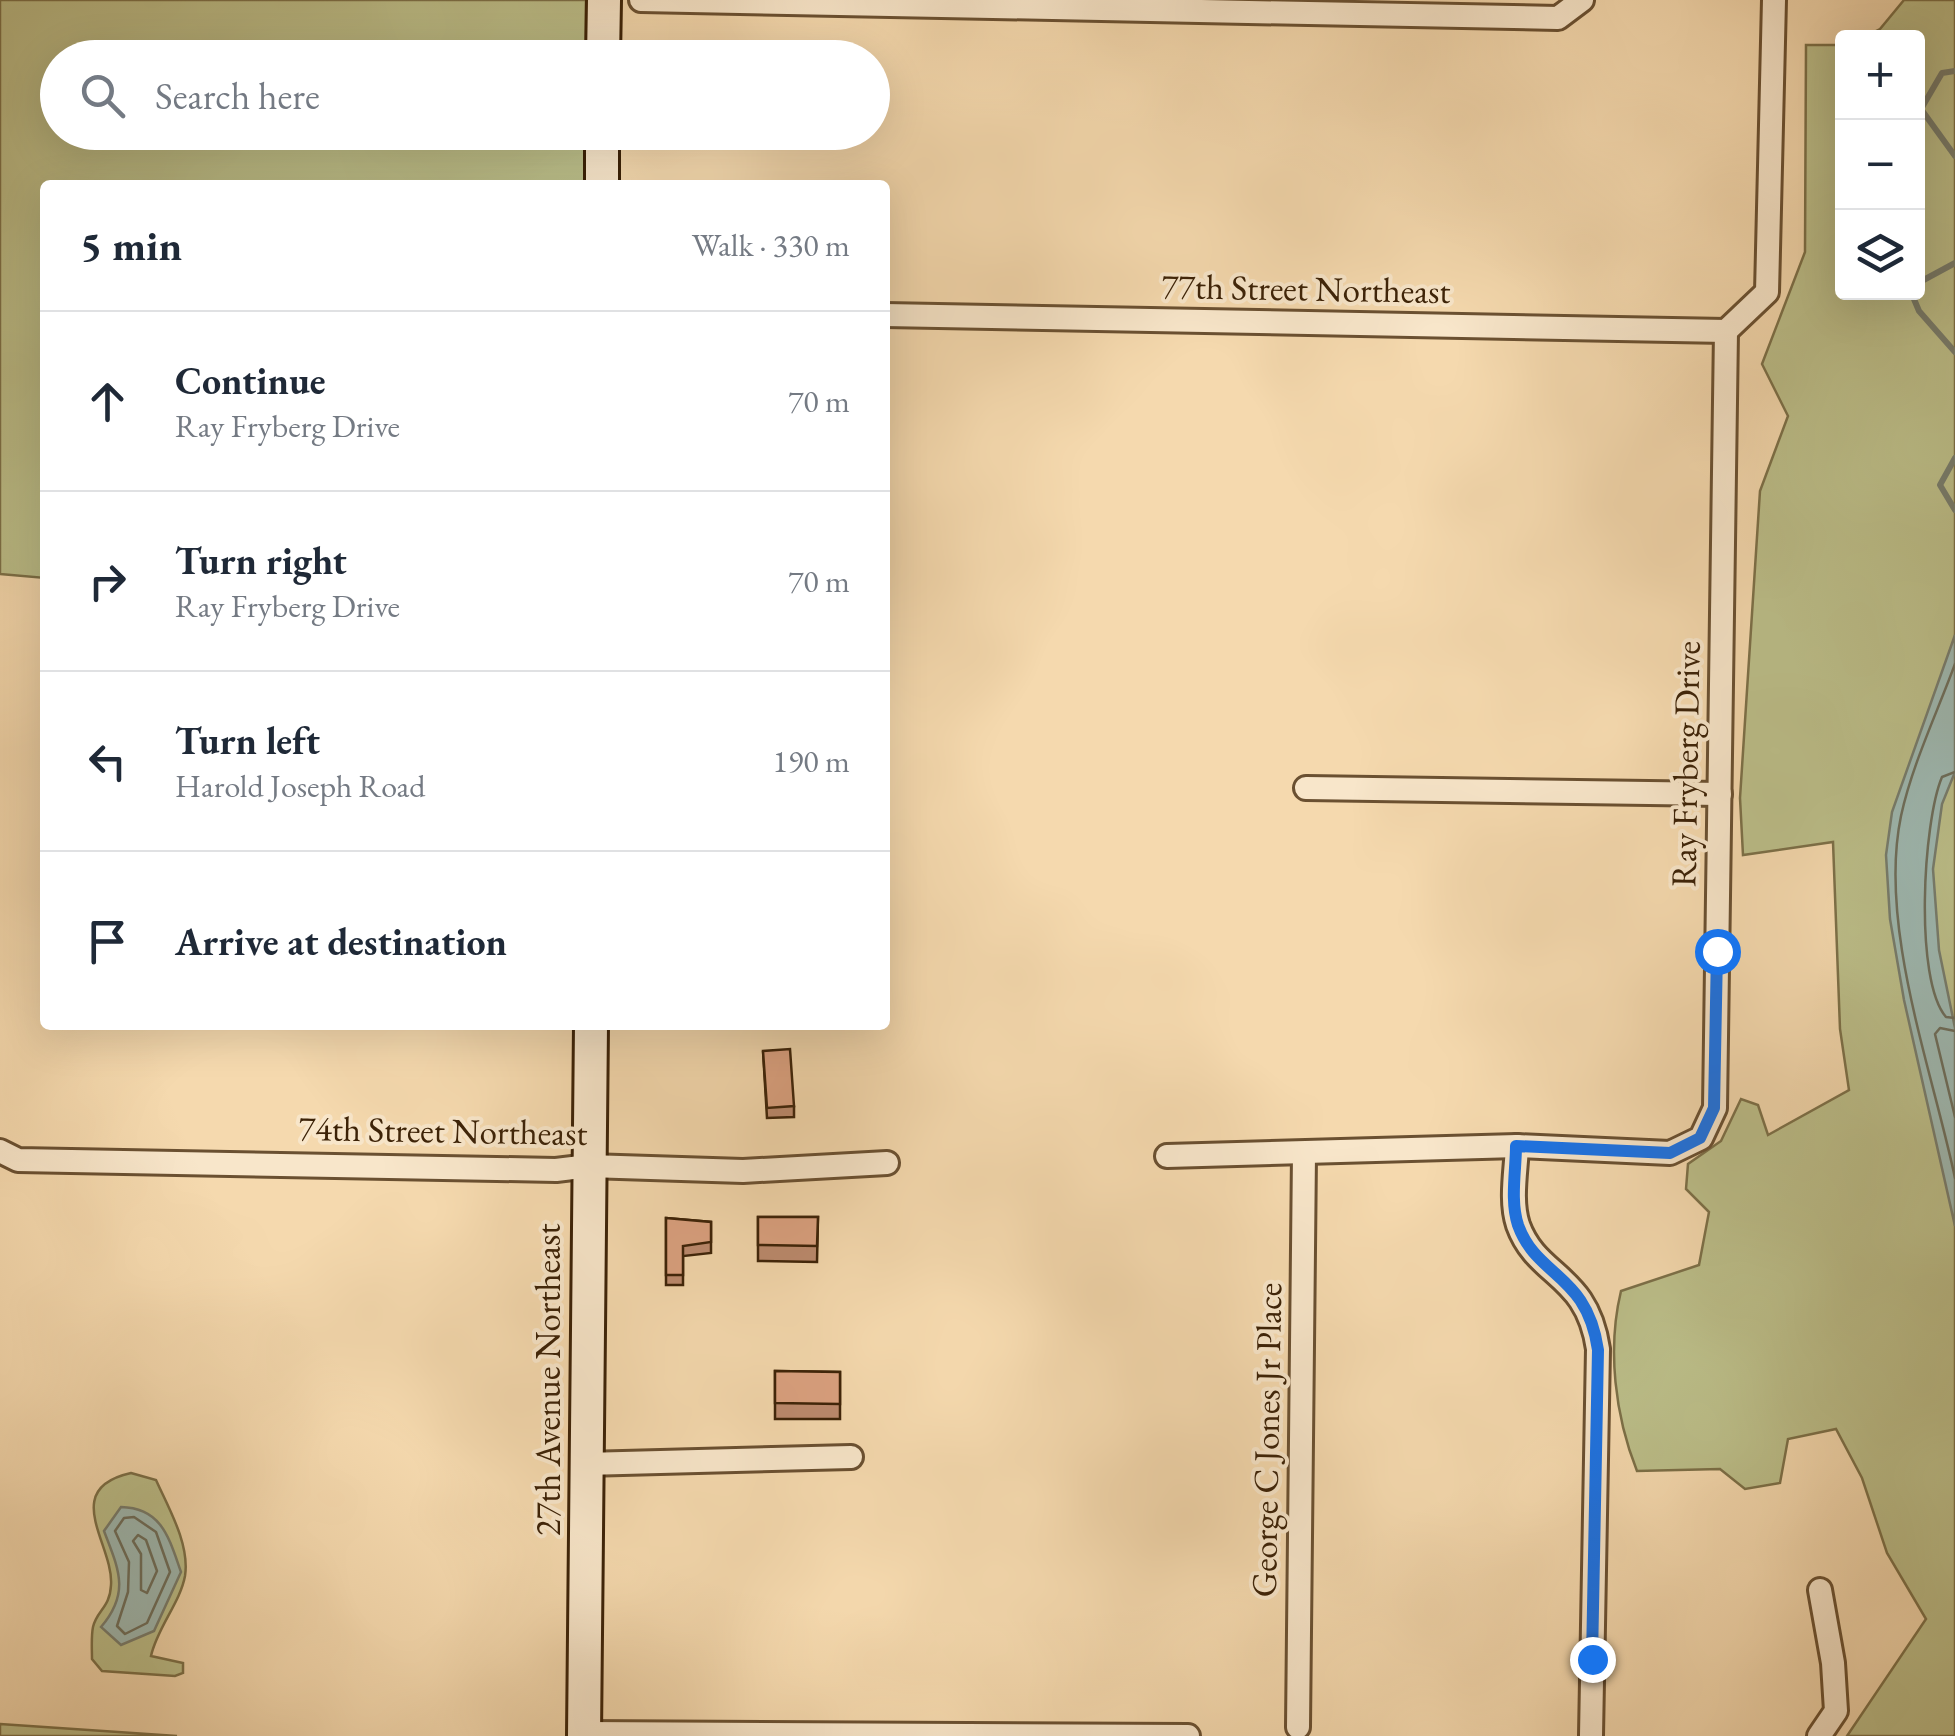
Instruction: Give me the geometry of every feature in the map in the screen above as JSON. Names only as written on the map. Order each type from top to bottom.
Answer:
[{"type":"street","points":[[603,40],[604,0]]},
{"type":"street","points":[[641,0],[1346,7],[1558,18],[1582,0]]},
{"type":"street","points":[[1726,331],[1767,292],[1774,0]]},
{"type":"street","points":[[602,150],[602,180]]},
{"type":"street","name":"77th Street Northeast","points":[[890,314],[1726,331]]},
{"type":"street","name":"Ray Fryberg Drive","points":[[1167,1156],[1516,1146],[1670,1153],[1700,1138],[1714,1108],[1726,331]]},
{"type":"street","points":[[1306,788],[1720,794]]},
{"type":"street","name":"27th Avenue Northeast","points":[[584,1735],[591,1030]]},
{"type":"street","points":[[1516,1146],[1518,1225],[1530,1246],[1584,1302],[1594,1323],[1598,1350],[1591,1736]]},
{"type":"street","name":"George C Jones Jr Place","points":[[1298,1727],[1304,1154]]},
{"type":"street","name":"74th Street Northeast","points":[[11,1165],[556,1170],[589,1166],[744,1171],[888,1163]]},
{"type":"street","points":[[585,1464],[851,1457]]},
{"type":"street","points":[[1820,1590],[1833,1663],[1836,1711],[1820,1736]]},
{"type":"street","points":[[584,1735],[1188,1736]]},
{"type":"green space","points":[[0,0],[586,0],[586,40],[40,40],[40,150],[585,150],[585,180],[40,180],[40,578],[0,574]]},
{"type":"green space","points":[[1904,0],[1955,0],[1955,1736],[1847,1736],[1926,1619],[1887,1553],[1862,1478],[1836,1429],[1788,1439],[1780,1483],[1745,1489],[1720,1469],[1637,1471],[1623,1428],[1615,1382],[1614,1336],[1621,1291],[1699,1265],[1709,1212],[1686,1189],[1688,1164],[1721,1141],[1741,1099],[1758,1105],[1768,1135],[1849,1090],[1840,1029],[1833,842],[1743,855],[1740,798],[1760,491],[1788,416],[1762,364],[1805,252],[1806,45],[1835,45],[1835,300],[1925,300],[1925,30],[1880,29]]},
{"type":"green space","points":[[131,1473],[156,1480],[184,1551],[182,1586],[151,1656],[183,1663],[183,1673],[175,1676],[102,1671],[92,1659],[93,1627],[111,1585],[94,1505],[98,1492],[110,1481]]},
{"type":"green space","points":[[0,1724],[177,1736],[0,1736]]},
{"type":"water","points":[[1955,635],[1955,772],[1942,804],[1933,869],[1939,950],[1955,1028],[1955,1226],[1904,1000],[1890,919],[1886,855],[1892,812]]},
{"type":"water","points":[[121,1507],[155,1519],[168,1537],[181,1572],[154,1631],[121,1645],[101,1627],[119,1591],[117,1568],[104,1531]]},
{"type":"building","points":[[790,1049],[794,1106],[767,1108],[763,1051]]},
{"type":"building","points":[[758,1217],[818,1217],[817,1246],[758,1245]]},
{"type":"building","points":[[666,1218],[711,1222],[711,1242],[683,1246],[683,1275],[666,1275]]},
{"type":"building","points":[[775,1371],[840,1372],[840,1404],[775,1403]]},
{"type":"waterway","points":[[1955,71],[1942,73],[1921,109],[1955,156]]},
{"type":"waterway","points":[[1925,279],[1955,263]]},
{"type":"waterway","points":[[1914,300],[1919,311],[1955,352]]},
{"type":"waterway","points":[[1955,458],[1940,485],[1955,510]]},
{"type":"route","points":[[1592,1659],[1598,1350],[1594,1323],[1573,1286],[1530,1246],[1518,1225],[1514,1204],[1516,1146],[1670,1153],[1700,1138],[1714,1108],[1717,951]]}]
